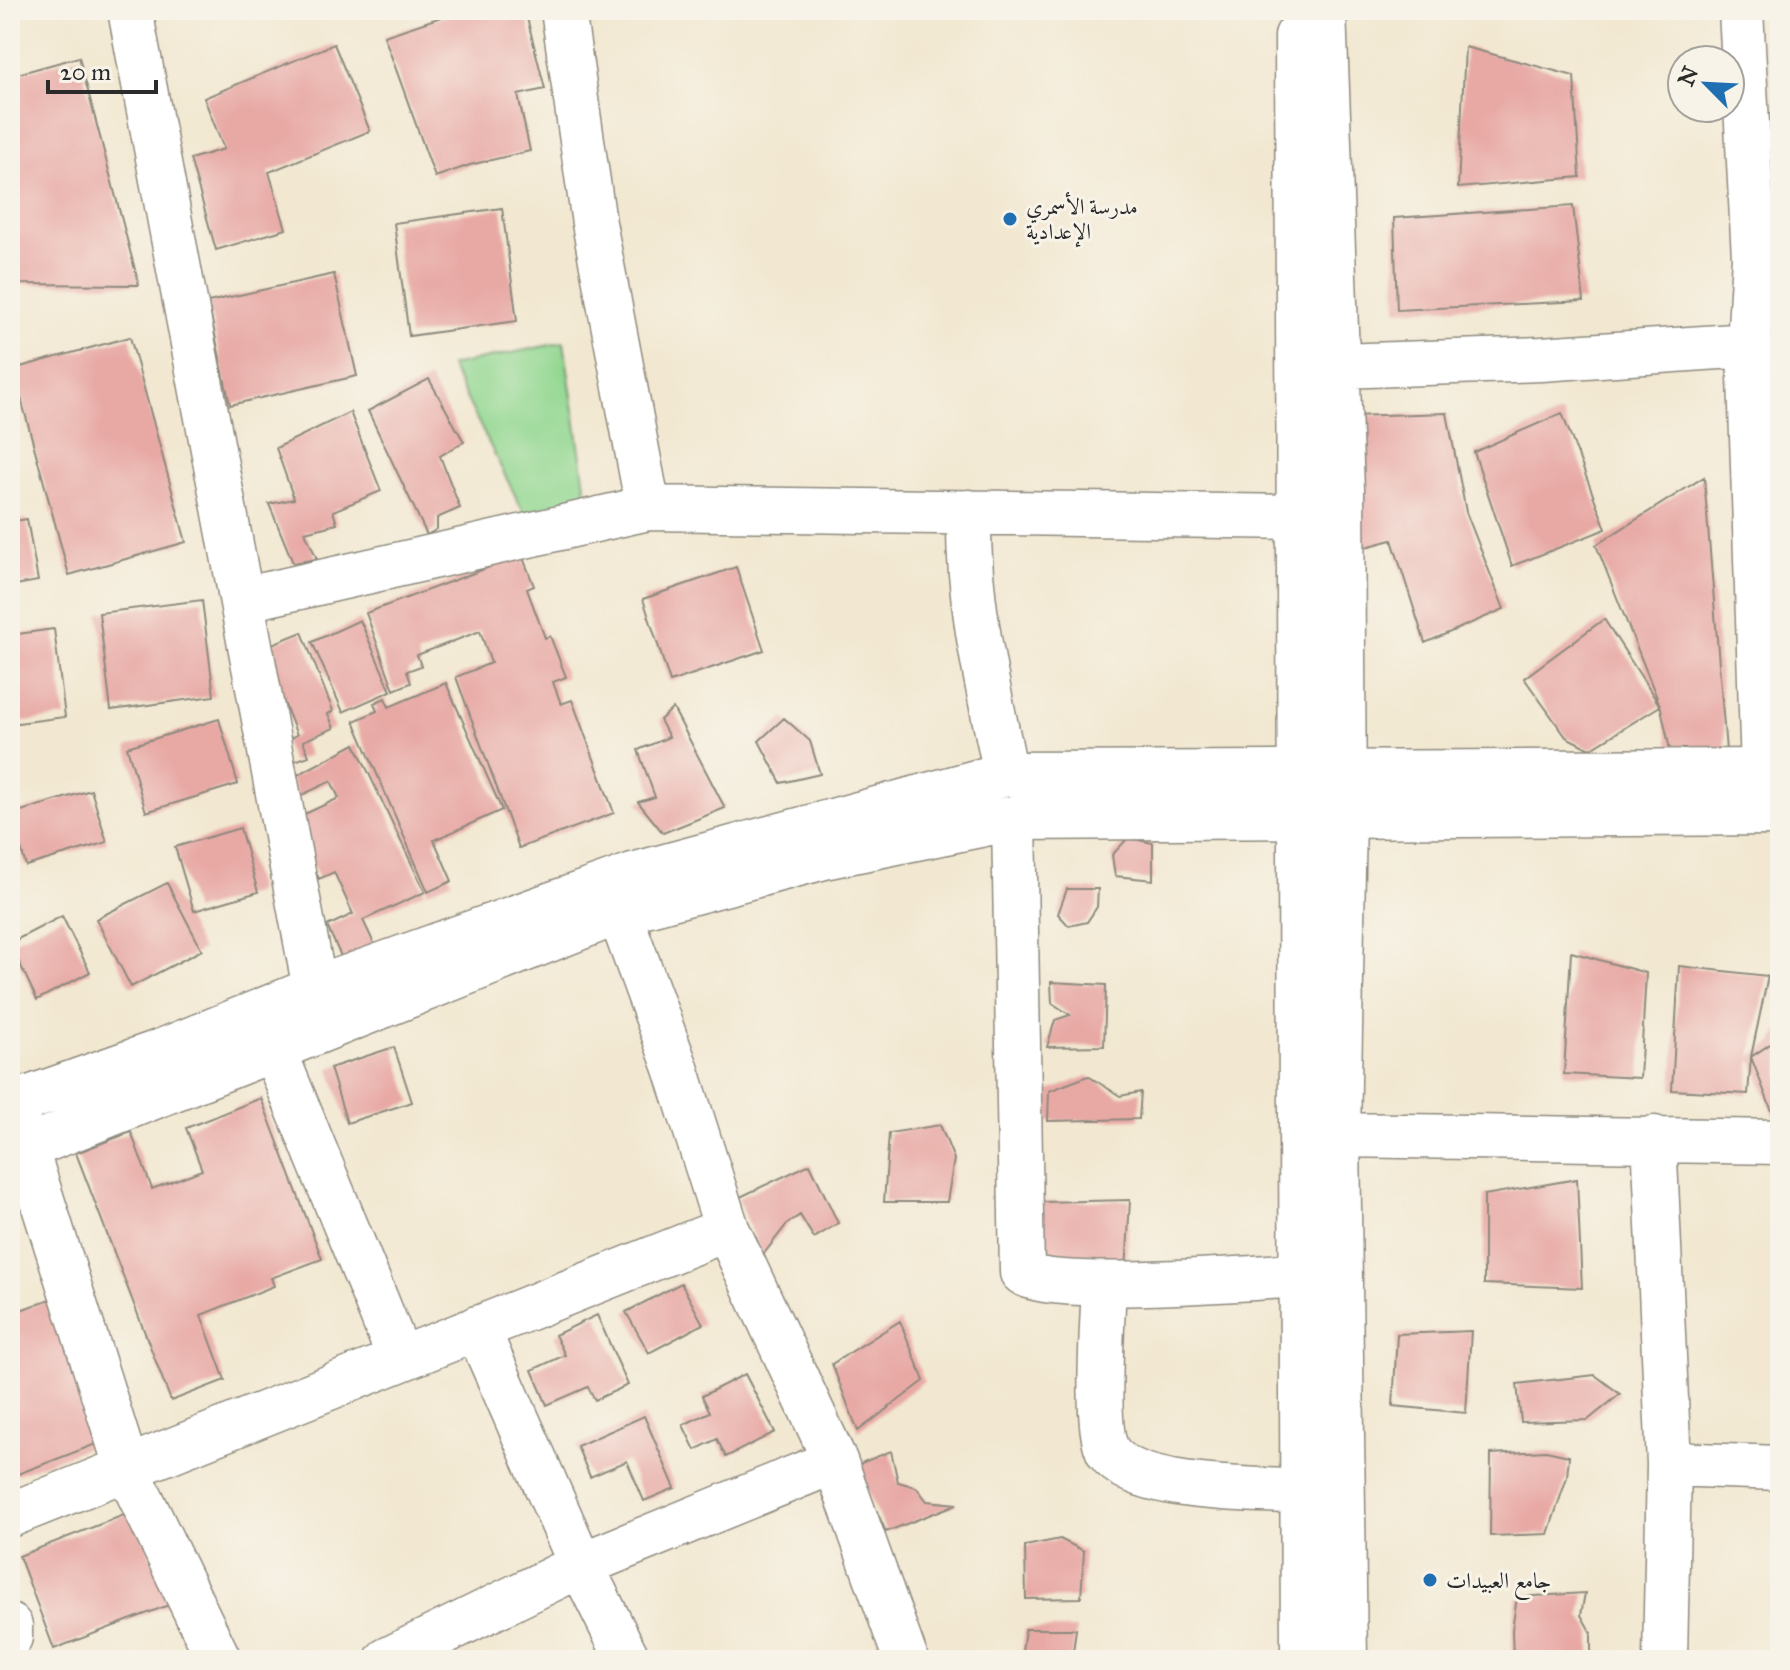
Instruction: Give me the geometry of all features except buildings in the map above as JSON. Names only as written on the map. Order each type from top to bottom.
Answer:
[{"type":"street","points":[[130,10],[315,989]]},
{"type":"street","points":[[563,10],[594,223],[648,508]]},
{"type":"street","points":[[1297,10],[1303,1660]]},
{"type":"street","points":[[1324,10],[1339,366],[1344,817],[1338,1135],[1345,1660]]},
{"type":"street","points":[[219,1660],[127,1469],[17,1152],[11,1103],[162,1051],[315,989],[633,875],[1006,774],[1771,771],[1767,461],[1749,345],[1767,256],[1741,10]]},
{"type":"street","points":[[1339,366],[1541,359],[1749,345]]},
{"type":"street","points":[[242,600],[648,508],[1298,517]]},
{"type":"street","points":[[969,512],[968,568],[978,639],[1006,774]]},
{"type":"street","points":[[17,1152],[619,912],[824,857],[1014,818],[1780,813]]},
{"type":"street","points":[[1014,818],[1022,1272],[1035,1281],[1104,1284],[1302,1275]]},
{"type":"street","points":[[619,912],[676,1068],[727,1229],[835,1461],[906,1660]]},
{"type":"street","points":[[274,1050],[400,1359]]},
{"type":"street","points":[[1338,1135],[1780,1142]]},
{"type":"street","points":[[1654,1138],[1669,1464],[1665,1660]]},
{"type":"street","points":[[10,1515],[727,1229]]},
{"type":"street","points":[[1104,1284],[1101,1426],[1109,1452],[1126,1467],[1157,1480],[1303,1492]]},
{"type":"street","points":[[477,1328],[581,1565],[628,1660]]},
{"type":"street","points":[[387,1660],[581,1565],[835,1461]]},
{"type":"street","points":[[1669,1464],[1780,1468]]},
{"type":"street","points":[[10,1626],[10,1637]]},
{"type":"green space","points":[[564,342],[588,506],[524,513],[450,366]]},
{"type":"place","name":"مدرسة الأسمري الإعدادية","points":[[1010,219]]},
{"type":"place","name":"جامع العبيدات","points":[[1430,1580]]}]
